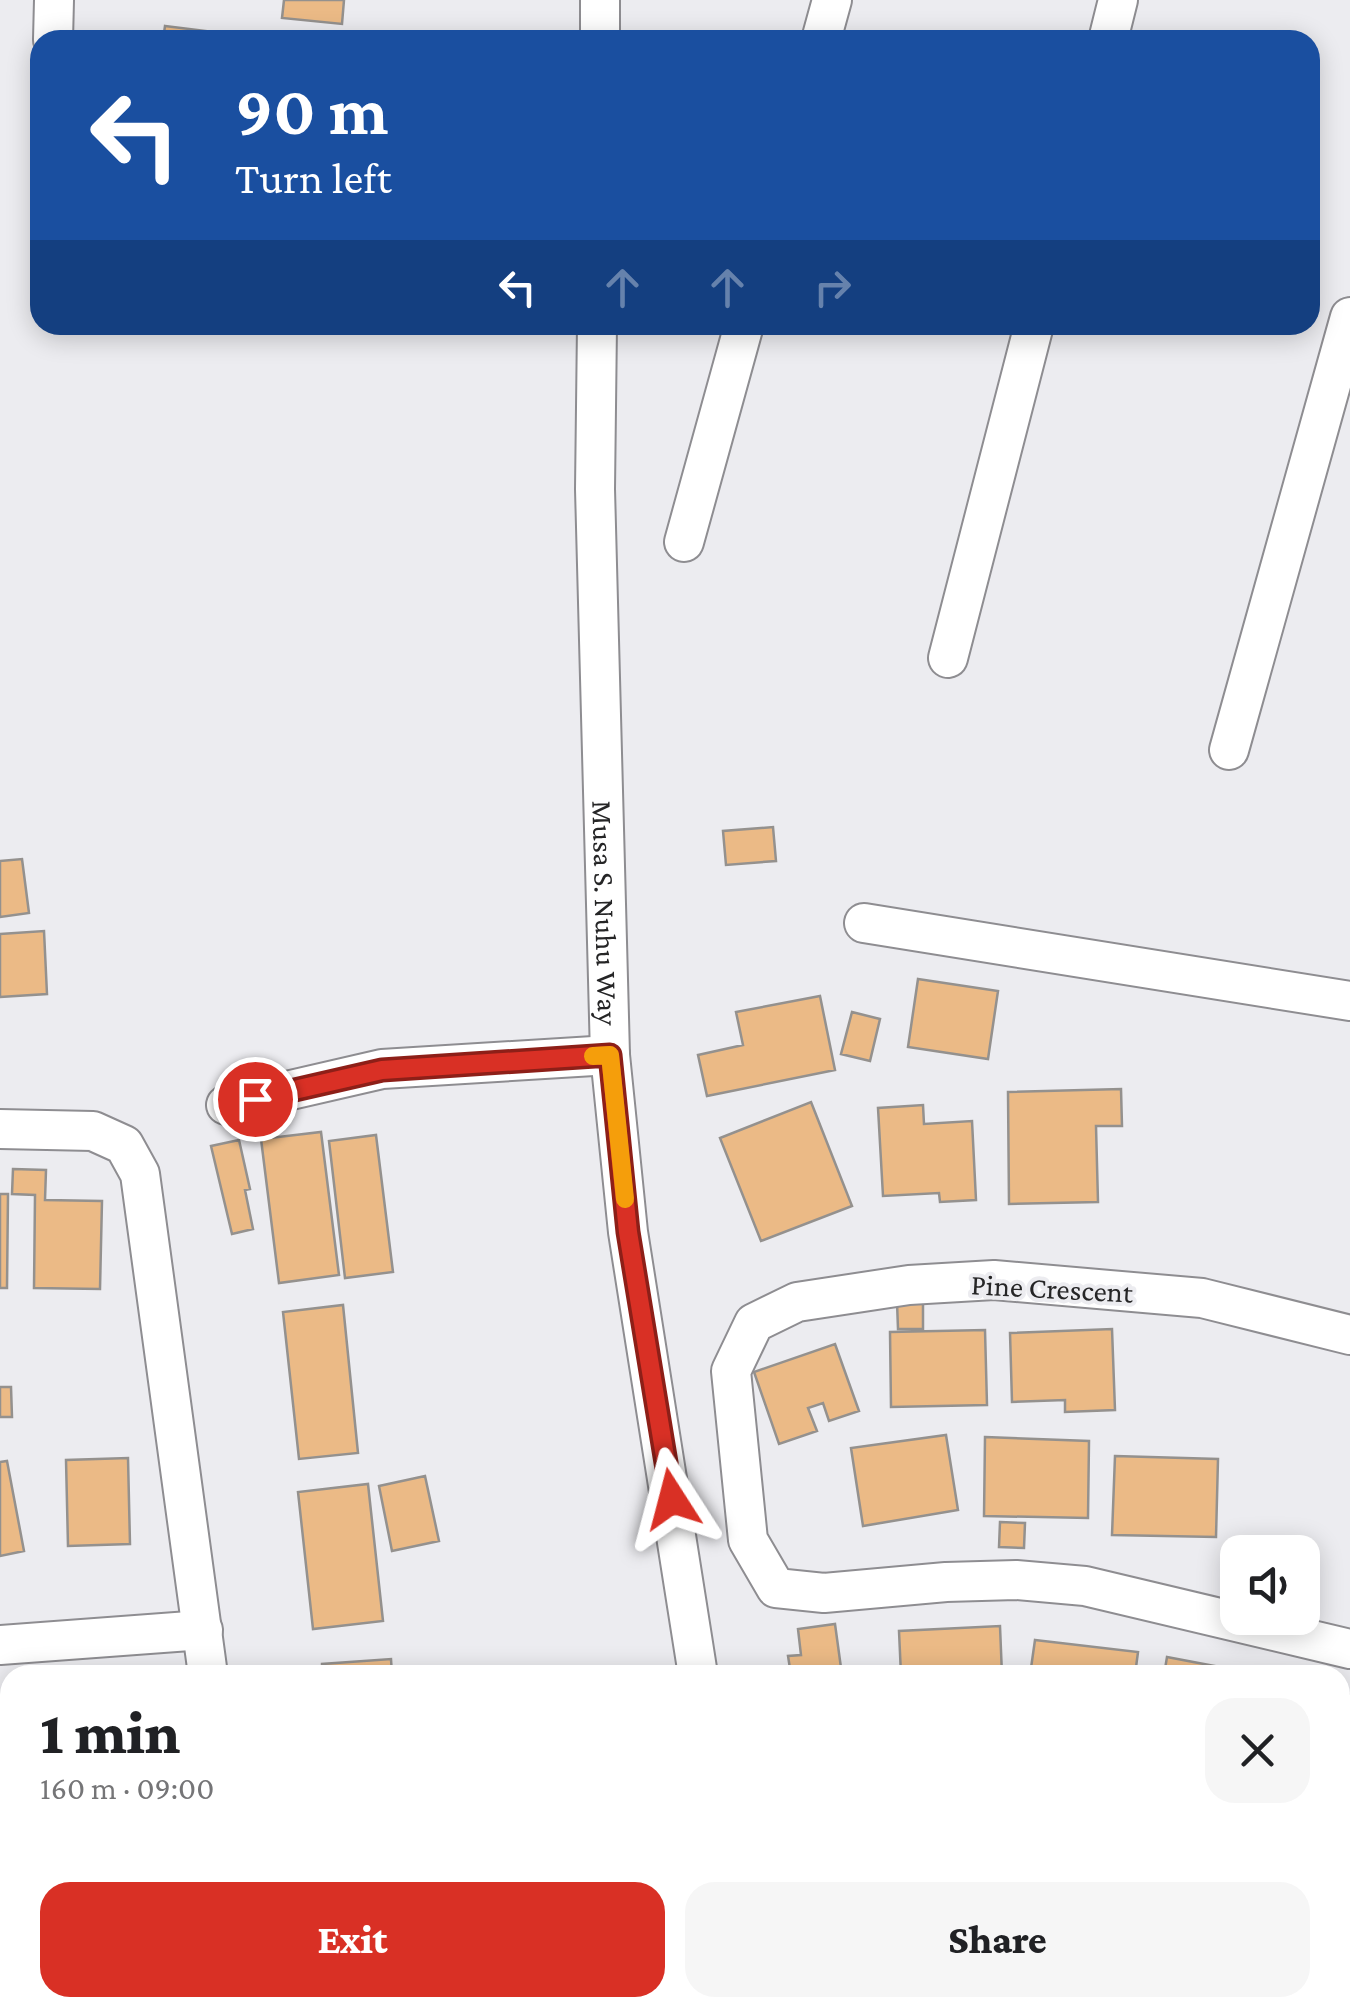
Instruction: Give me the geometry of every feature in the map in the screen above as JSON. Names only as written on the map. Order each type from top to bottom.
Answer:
[{"type":"street","points":[[53,30],[54,0]]},
{"type":"street","points":[[600,0],[600,30]]},
{"type":"street","points":[[1110,30],[1118,0]]},
{"type":"street","points":[[1230,750],[1350,317]]},
{"type":"street","name":"Musa S. Nuhu Way","points":[[597,335],[596,489],[610,1055],[628,1232],[696,1665]]},
{"type":"street","points":[[684,542],[741,335]]},
{"type":"street","points":[[948,658],[1031,335]]},
{"type":"street","points":[[864,923],[1350,1001]]},
{"type":"street","points":[[226,1105],[382,1070],[610,1055]]},
{"type":"street","points":[[0,1129],[94,1131],[124,1145],[140,1174],[207,1665]]},
{"type":"street","name":"Pine Crescent","points":[[1350,1335],[1202,1298],[994,1280],[909,1286],[797,1302],[754,1323],[732,1371],[748,1540],[776,1588],[824,1593],[1016,1580],[1085,1586],[1350,1649]]},
{"type":"street","points":[[0,1645],[203,1630]]},
{"type":"building","points":[[284,0],[344,0],[342,24],[282,18]]},
{"type":"building","points":[[165,26],[197,30],[164,30]]},
{"type":"building","points":[[773,827],[776,861],[726,865],[723,831]]},
{"type":"building","points":[[22,859],[29,913],[0,917],[0,861]]},
{"type":"building","points":[[44,931],[47,994],[0,997],[0,934]]},
{"type":"building","points":[[918,979],[998,991],[988,1059],[908,1047]]},
{"type":"building","points":[[820,996],[835,1070],[707,1096],[698,1055],[743,1045],[736,1012]]},
{"type":"building","points":[[852,1012],[880,1019],[870,1061],[841,1054]]},
{"type":"building","points":[[1121,1089],[1122,1126],[1096,1126],[1098,1202],[1009,1204],[1008,1092]]},
{"type":"building","points":[[811,1102],[852,1206],[761,1241],[720,1138]]},
{"type":"building","points":[[923,1105],[924,1124],[972,1121],[976,1200],[940,1202],[939,1193],[883,1196],[878,1108]]},
{"type":"building","points":[[321,1132],[339,1275],[279,1283],[261,1139]]},
{"type":"building","points":[[376,1135],[393,1272],[345,1278],[329,1141]]},
{"type":"building","points":[[239,1140],[250,1189],[245,1190],[253,1229],[232,1234],[211,1146]]},
{"type":"building","points":[[13,1169],[46,1170],[45,1200],[102,1201],[100,1289],[34,1288],[35,1195],[12,1194]]},
{"type":"building","points":[[0,1194],[8,1194],[7,1288],[0,1288]]},
{"type":"building","points":[[897,1302],[923,1302],[923,1329],[898,1329]]},
{"type":"building","points":[[343,1305],[358,1453],[299,1459],[283,1312]]},
{"type":"building","points":[[1112,1329],[1115,1410],[1065,1412],[1065,1400],[1012,1402],[1010,1333]]},
{"type":"building","points":[[985,1330],[987,1405],[891,1407],[890,1332]]},
{"type":"building","points":[[835,1344],[859,1411],[829,1421],[823,1403],[808,1408],[817,1431],[779,1444],[754,1372]]},
{"type":"building","points":[[0,1387],[11,1387],[12,1417],[0,1417]]},
{"type":"building","points":[[946,1435],[958,1510],[863,1526],[851,1448]]},
{"type":"building","points":[[985,1437],[1089,1441],[1088,1518],[984,1516]]},
{"type":"building","points":[[1115,1456],[1218,1459],[1216,1537],[1112,1535]]},
{"type":"building","points":[[128,1458],[130,1544],[68,1546],[66,1460]]},
{"type":"building","points":[[7,1461],[24,1551],[0,1556],[0,1462]]},
{"type":"building","points":[[425,1476],[439,1541],[392,1551],[379,1486]]},
{"type":"building","points":[[368,1484],[383,1621],[313,1629],[298,1492]]},
{"type":"building","points":[[1000,1522],[1025,1523],[1024,1548],[999,1547]]},
{"type":"building","points":[[835,1624],[841,1665],[789,1665],[788,1656],[801,1655],[798,1629]]},
{"type":"building","points":[[1000,1626],[1002,1665],[901,1665],[899,1631]]},
{"type":"building","points":[[1035,1640],[1138,1652],[1136,1665],[1031,1665]]},
{"type":"building","points":[[1167,1657],[1209,1665],[1166,1665]]},
{"type":"building","points":[[391,1659],[391,1665],[322,1665]]},
{"type":"slow traffic","points":[[593,1056],[610,1055],[625,1199]]},
{"type":"route","points":[[255,1099],[382,1070],[610,1055],[628,1232],[672,1499]]}]
